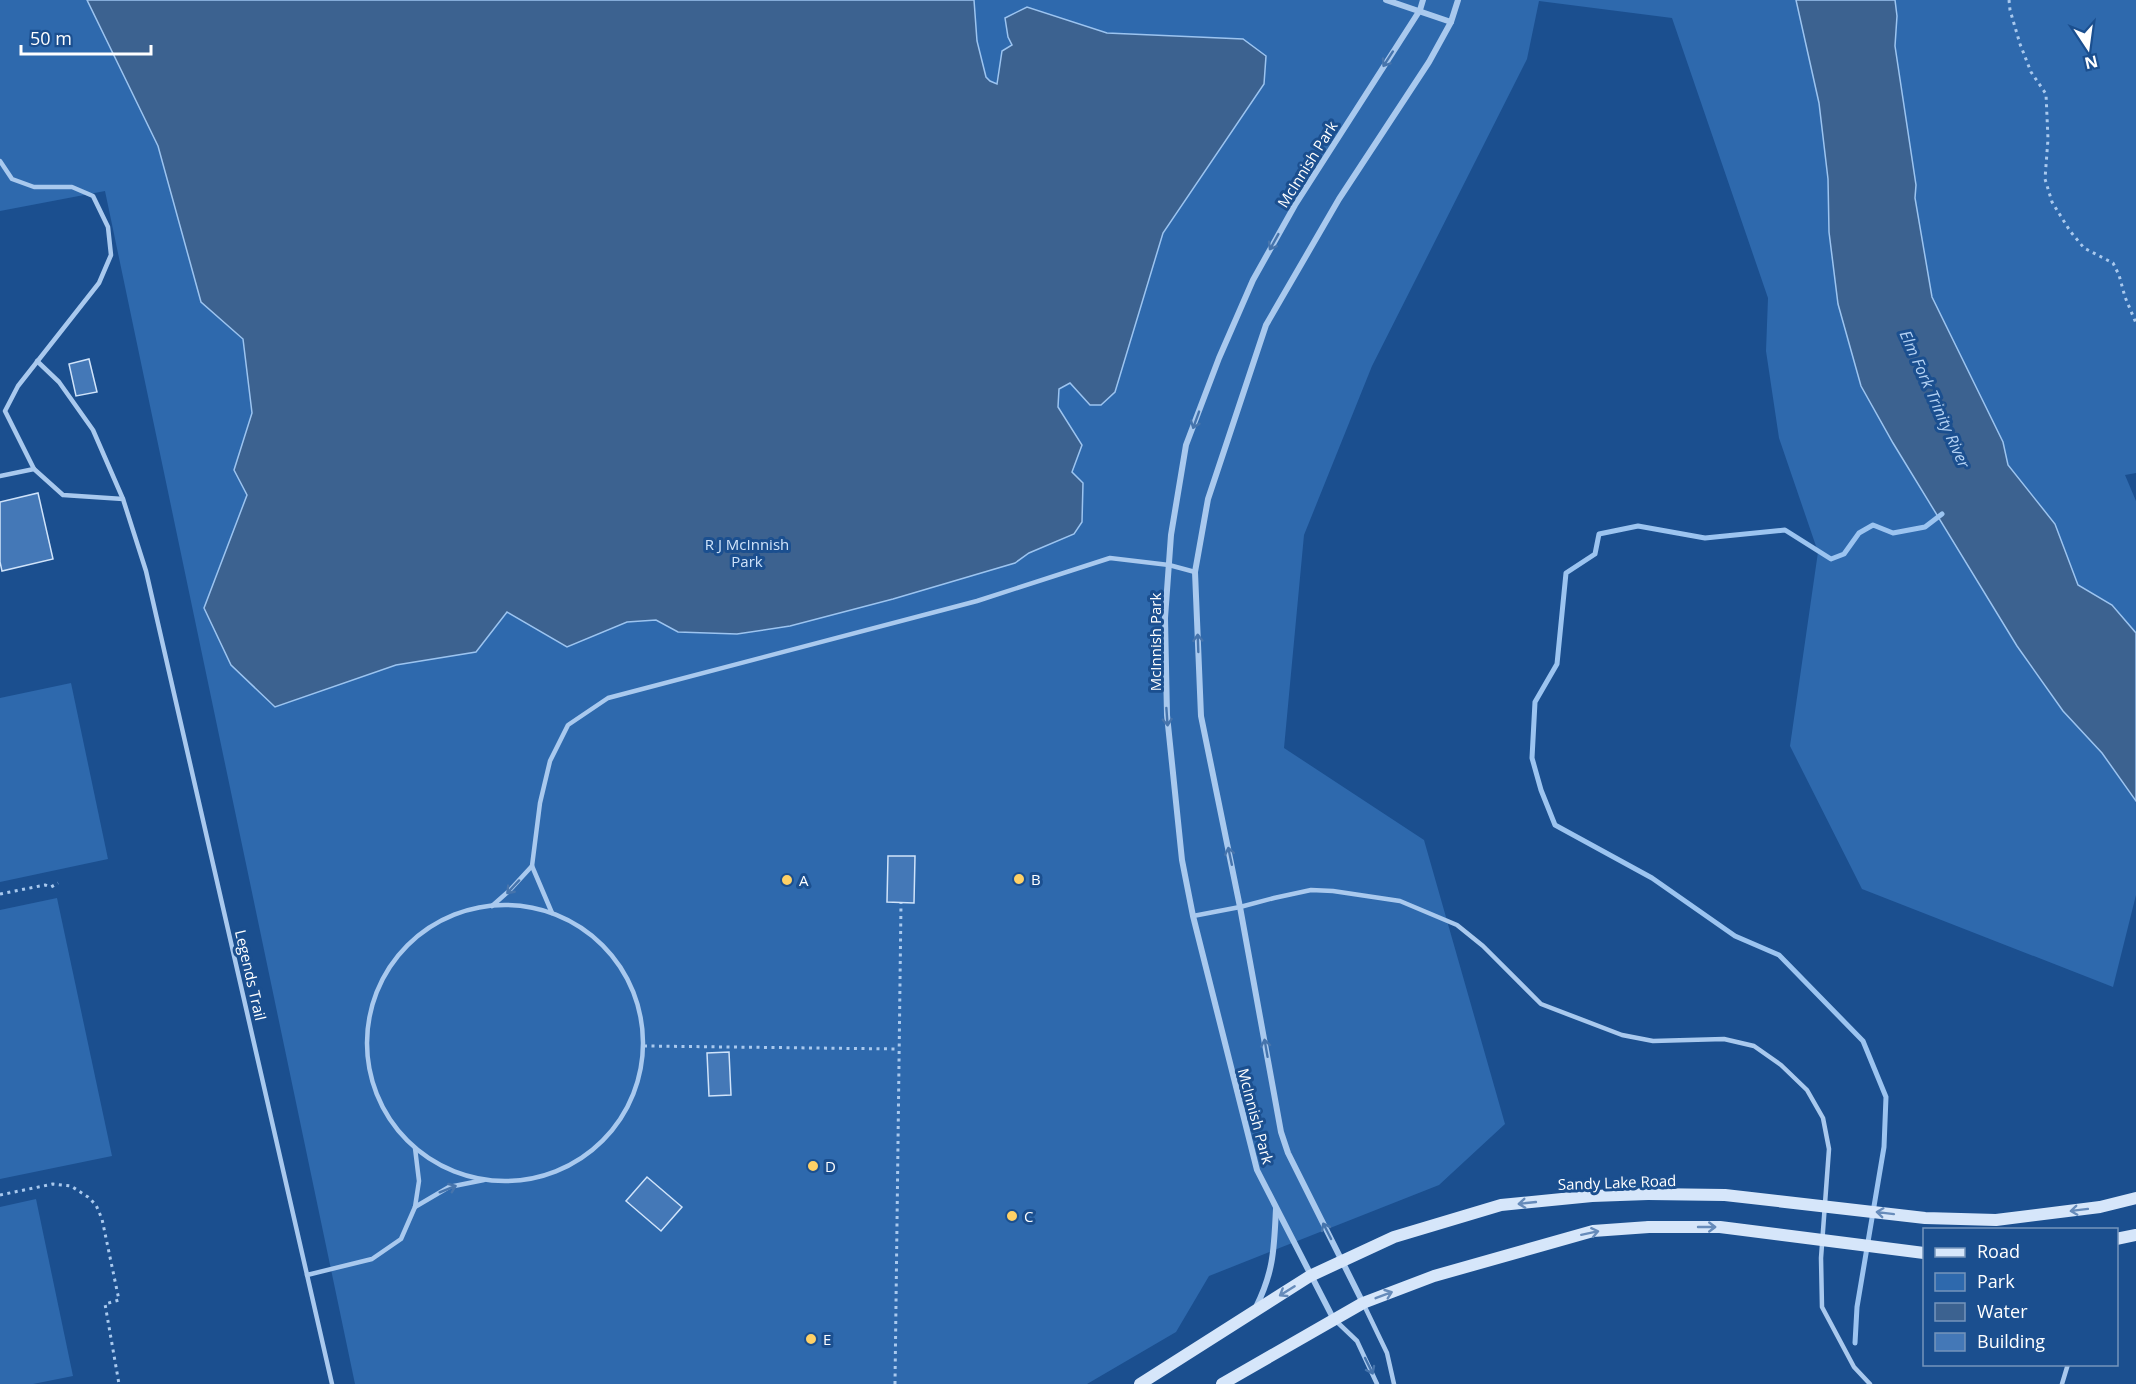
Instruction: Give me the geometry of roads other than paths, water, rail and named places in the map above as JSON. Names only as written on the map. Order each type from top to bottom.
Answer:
[{"type":"main road","name":"Sandy Lake Road","points":[[1140,1384],[1310,1276],[1394,1237],[1501,1206],[1592,1196],[1725,1195],[1925,1218],[1996,1220],[2100,1207],[2136,1198]]},
{"type":"main road","points":[[1222,1384],[1363,1302],[1434,1276],[1593,1231],[1649,1227],[1720,1227],[1923,1253]]},
{"type":"main road","points":[[2118,1239],[2136,1235]]},
{"type":"street","points":[[1386,0],[1451,22]]},
{"type":"street","name":"McInnish Park","points":[[1333,1318],[1257,1170],[1193,916],[1182,860],[1167,715],[1165,618],[1171,535],[1186,445],[1219,358],[1253,280],[1295,205],[1420,10],[1423,0]]},
{"type":"street","name":"McInnish Park","points":[[1363,1302],[1288,1153],[1281,1132],[1240,908],[1201,716],[1195,572],[1208,499],[1266,325],[1339,199],[1429,62],[1451,22],[1458,0]]},
{"type":"street","points":[[1254,1312],[1265,1289],[1274,1260],[1276,1209]]},
{"type":"lane","points":[[0,161],[12,179],[34,187],[72,187],[93,196],[108,227],[111,255],[99,284],[18,386],[5,411],[34,469],[63,495],[123,499]]},
{"type":"lane","name":"Legends Trail","points":[[37,361],[59,382],[93,430],[123,499],[146,571],[332,1384]]},
{"type":"lane","points":[[0,476],[34,469]]},
{"type":"lane","points":[[552,913],[531,866],[540,803],[550,761],[568,725],[608,698],[977,601],[1110,558],[1195,572]]},
{"type":"lane","points":[[492,906],[531,866]]},
{"type":"lane","points":[[1193,916],[1240,908],[1274,897],[1311,890],[1400,901],[1457,925],[1483,946],[1541,1004],[1622,1035],[1653,1041],[1724,1039],[1754,1046],[1781,1065],[1808,1090],[1823,1118],[1829,1149],[1821,1254],[1822,1307],[1854,1367],[1870,1384]]},
{"type":"lane","points":[[415,1207],[449,1186],[485,1180],[524,1180],[562,1169],[595,1149],[621,1120],[638,1084],[644,1046],[641,1012],[629,980],[609,951],[583,928],[552,913],[523,906],[492,906],[459,913],[428,928],[402,951],[383,979],[371,1011],[367,1045],[373,1084],[389,1119],[415,1148],[447,1169],[485,1180]]},
{"type":"lane","points":[[307,1275],[372,1259],[400,1239],[415,1207],[419,1181],[415,1148]]},
{"type":"lane","points":[[1363,1302],[1387,1353],[1394,1384]]},
{"type":"lane","points":[[1333,1318],[1357,1341],[1377,1384]]},
{"type":"lane","points":[[2062,1384],[2068,1366]]},
{"type":"water","points":[[87,0],[974,0],[977,41],[986,77],[997,84],[1002,51],[1012,45],[1008,37],[1005,18],[1027,7],[1107,33],[1243,39],[1266,56],[1264,84],[1163,233],[1115,392],[1101,405],[1090,405],[1070,383],[1059,389],[1058,407],[1082,445],[1072,472],[1083,483],[1082,522],[1074,534],[1029,553],[1015,563],[790,626],[737,634],[678,632],[656,620],[627,622],[567,647],[507,612],[476,652],[396,665],[275,707],[231,665],[204,608],[247,495],[234,470],[252,413],[243,339],[201,302],[158,146]]},
{"type":"water","name":"Elm Fork Trinity River","points":[[1796,0],[1895,0],[1897,16],[1895,46],[1916,185],[1915,198],[1932,297],[2003,442],[2008,465],[2055,524],[2078,585],[2112,605],[2136,633],[2136,801],[2102,753],[2063,711],[2017,646],[1893,443],[1861,386],[1838,304],[1829,232],[1828,179],[1819,103]]},
{"type":"waterway","points":[[1855,1343],[1857,1307],[1884,1147],[1886,1097],[1863,1041],[1779,955],[1735,936],[1652,878],[1555,825],[1541,790],[1532,758],[1535,702],[1557,664],[1566,573],[1595,554],[1599,534],[1638,526],[1705,538],[1785,530],[1831,559],[1844,554],[1859,533],[1873,525],[1893,533],[1925,527],[1942,514]]},
{"type":"place","name":"B","points":[[1019,879]]},
{"type":"place","name":"A","points":[[787,880]]},
{"type":"place","name":"D","points":[[813,1166]]},
{"type":"place","name":"C","points":[[1012,1216]]},
{"type":"place","name":"E","points":[[811,1339]]},
{"type":"park label","name":"R J McInnish Park","points":[[747,552]]}]
